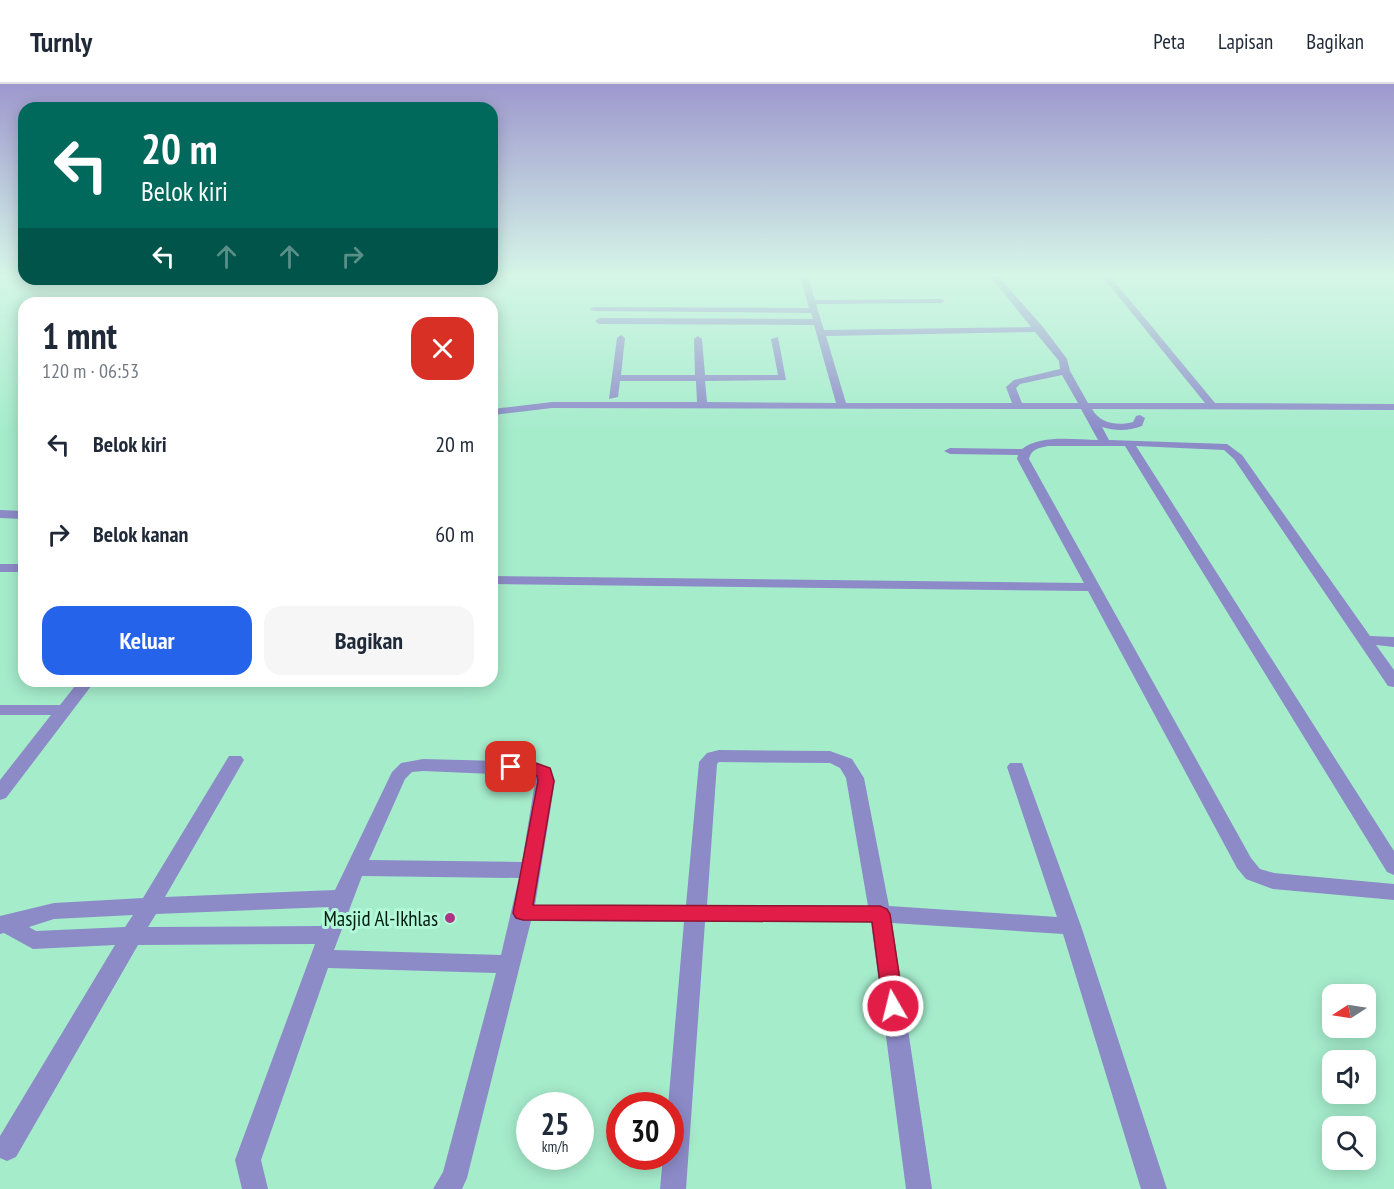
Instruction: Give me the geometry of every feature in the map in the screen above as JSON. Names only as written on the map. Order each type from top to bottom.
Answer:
[{"type":"street","points":[[820,328],[842,405]]},
{"type":"street","points":[[1148,328],[1212,406]]},
{"type":"street","points":[[821,333],[1040,329],[1064,361],[1065,371],[1105,442]]},
{"type":"street","points":[[613,397],[621,338]]},
{"type":"street","points":[[698,339],[701,401]]},
{"type":"street","points":[[615,378],[783,378],[775,339]]},
{"type":"street","points":[[1018,406],[1011,387],[1017,382],[1065,371]]},
{"type":"street","points":[[573,398],[613,397],[842,405],[1018,406],[1087,411],[1131,406],[1394,407]]},
{"type":"street","points":[[498,411],[552,405],[812,397]]},
{"type":"street","points":[[1131,406],[1159,443]]},
{"type":"street","points":[[1087,411],[1107,425],[1125,427],[1138,424],[1140,418]]},
{"type":"street","points":[[1128,442],[1394,867]]},
{"type":"street","points":[[1394,682],[1238,457],[1227,447],[1128,442],[1048,443],[1033,446],[1025,452],[1023,459],[1244,863],[1253,874],[1273,881],[1394,892]]},
{"type":"street","points":[[950,451],[1025,452]]},
{"type":"street","points":[[0,514],[18,515]]},
{"type":"street","points":[[0,568],[18,568]]},
{"type":"street","points":[[498,580],[1094,586]]},
{"type":"street","points":[[1365,640],[1394,642]]},
{"type":"street","points":[[0,793],[82,687]]},
{"type":"street","points":[[0,710],[63,710]]},
{"type":"street","points":[[673,1189],[708,762],[713,757],[719,756],[830,757],[841,758],[849,765],[855,778],[880,914],[919,1189]]},
{"type":"street","points":[[7,1148],[235,760]]},
{"type":"street","points":[[255,1189],[248,1160],[342,898],[398,776],[407,767],[423,765],[533,768],[545,772],[546,781],[523,913],[454,1178],[446,1189]]},
{"type":"street","points":[[1016,766],[1071,926],[1154,1189]]},
{"type":"street","points":[[356,868],[530,870]]},
{"type":"street","points":[[4,925],[47,911],[149,904],[342,898]]},
{"type":"street","points":[[523,913],[880,914],[1071,926]]},
{"type":"street","points":[[4,925],[33,940],[131,936],[329,935]]},
{"type":"street","points":[[319,959],[509,964]]},
{"type":"place","name":"Masjid Al-Ikhlas","points":[[450,918]]},
{"type":"route","points":[[511,767],[533,768],[545,772],[546,781],[523,913],[880,914],[893,1006]]}]
